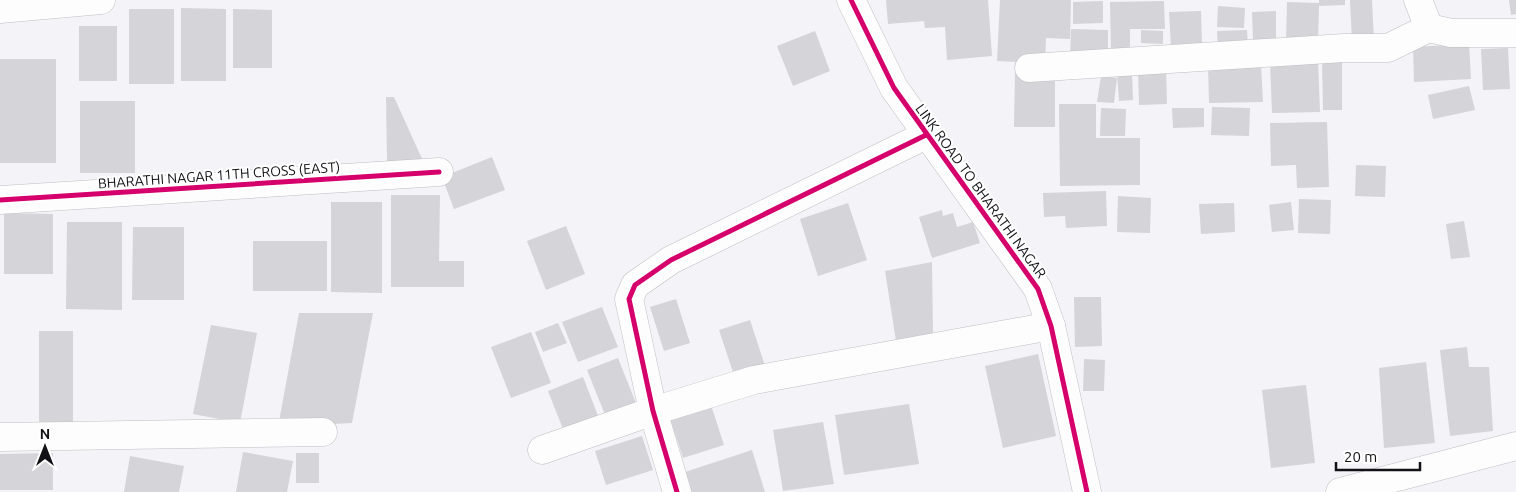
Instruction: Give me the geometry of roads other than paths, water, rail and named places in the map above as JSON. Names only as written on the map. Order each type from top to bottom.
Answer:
[{"type":"street","points":[[0,9],[101,0]]},
{"type":"street","name":"LINK ROAD TO BHARATHI NAGAR","points":[[851,0],[894,88],[1038,289],[1051,326],[1087,492]]},
{"type":"street","points":[[1418,0],[1429,28]]},
{"type":"street","points":[[1030,68],[1344,48],[1388,48],[1429,28],[1451,33],[1516,33]]},
{"type":"street","points":[[677,492],[653,411],[629,299],[635,286],[671,260],[926,135]]},
{"type":"street","name":"BHARATHI NAGAR 11TH CROSS (EAST)","points":[[0,200],[439,172]]},
{"type":"street","points":[[542,450],[653,411],[754,380],[1051,326]]},
{"type":"street","points":[[0,437],[323,432]]},
{"type":"street","points":[[1340,492],[1516,446]]}]
